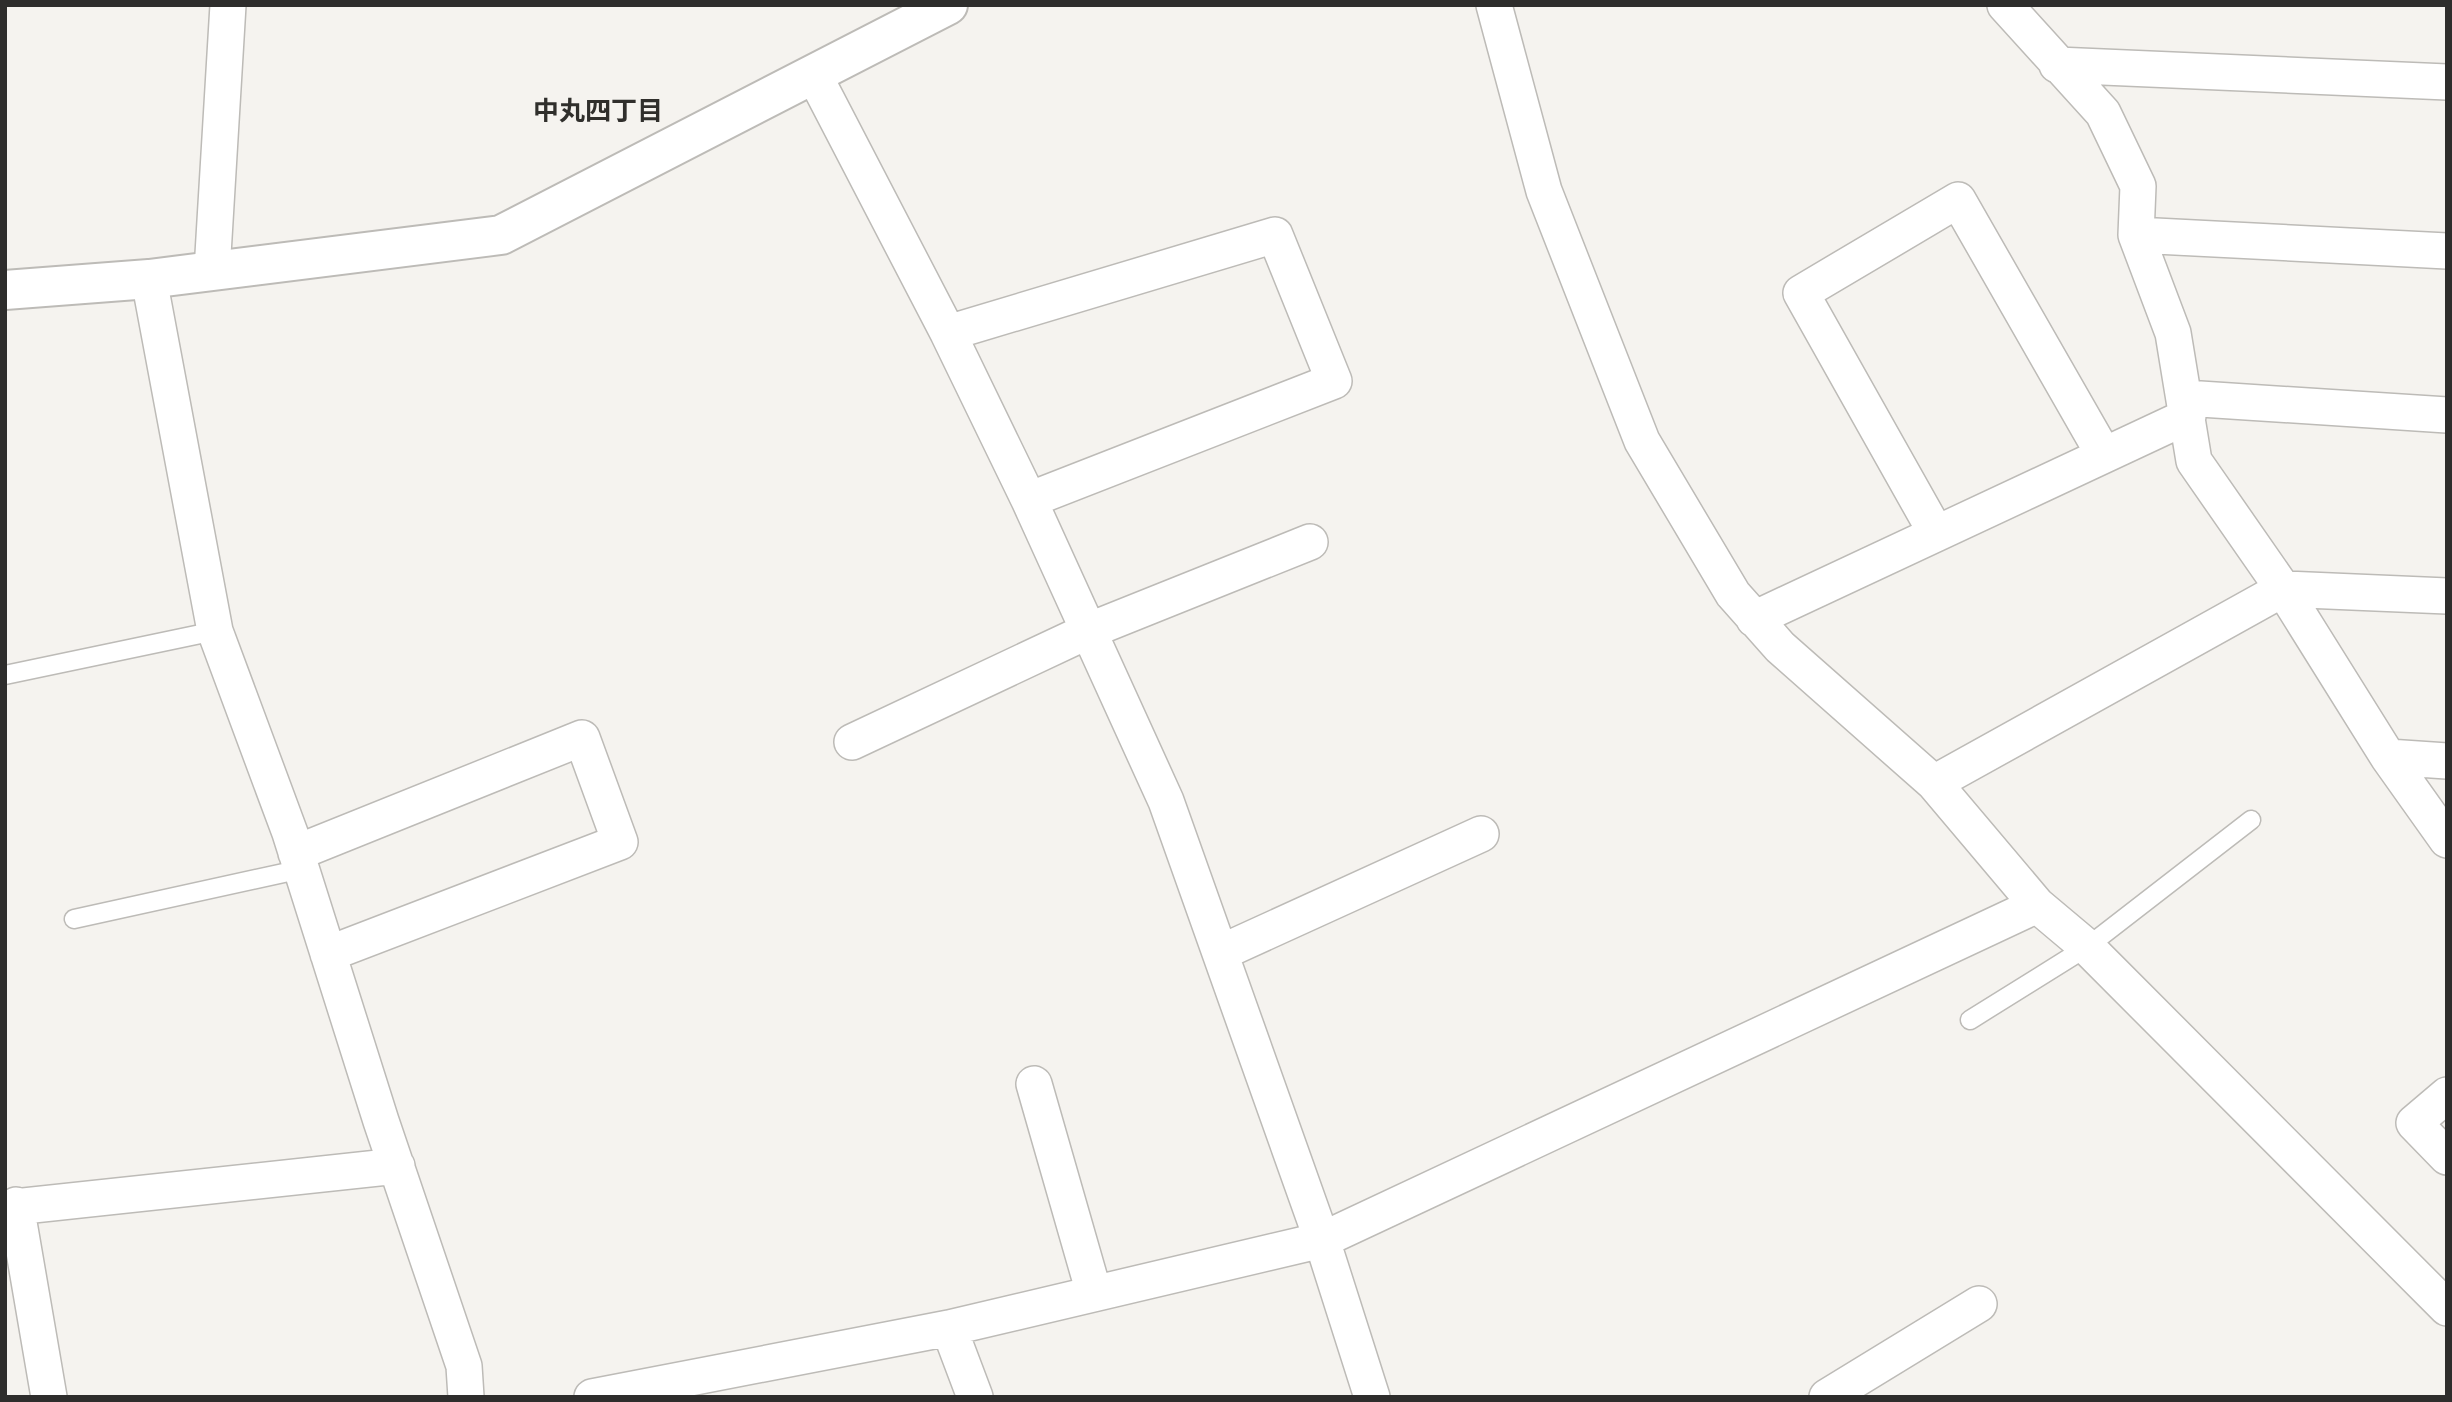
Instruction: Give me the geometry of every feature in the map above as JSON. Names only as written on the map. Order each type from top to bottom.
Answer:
[{"type":"street","points":[[212,271],[228,5]]},
{"type":"street","points":[[5,290],[212,271],[500,235],[948,5]]},
{"type":"street","points":[[1494,5],[1544,191],[1642,441],[1733,594],[1780,647],[1934,783],[2038,905],[2087,947],[2447,1308]]},
{"type":"street","points":[[2005,5],[2103,113],[2138,186],[2136,236],[2173,333],[2194,461],[2283,589],[2388,757],[2447,841]]},
{"type":"street","points":[[2057,65],[2447,82]]},
{"type":"street","points":[[814,75],[948,333],[1030,500],[1166,801],[1322,1240],[1372,1397]]},
{"type":"street","points":[[1936,533],[1801,293],[1958,200],[2104,455]]},
{"type":"street","points":[[948,333],[1275,235],[1334,380],[1030,500]]},
{"type":"street","points":[[2136,236],[2447,251]]},
{"type":"street","points":[[149,278],[215,631],[299,861],[464,1366],[466,1397]]},
{"type":"street","points":[[1754,619],[2104,455],[2186,407],[2447,415]]},
{"type":"street","points":[[852,742],[1088,631],[1310,542]]},
{"type":"street","points":[[1934,783],[2283,589],[2447,596]]},
{"type":"street","points":[[299,861],[582,738],[620,842],[328,954]]},
{"type":"street","points":[[2388,757],[2447,761]]},
{"type":"street","points":[[1220,953],[1481,834]]},
{"type":"street","points":[[592,1397],[949,1328],[1322,1240],[2038,905]]},
{"type":"street","points":[[1034,1084],[1094,1293]]},
{"type":"street","points":[[2447,1095],[2414,1123],[2447,1157]]},
{"type":"street","points":[[50,1397],[11,1207],[397,1166]]},
{"type":"street","points":[[1827,1397],[1979,1304]]},
{"type":"street","points":[[949,1328],[975,1397]]},
{"type":"lane","points":[[5,675],[215,631]]},
{"type":"lane","points":[[1970,1020],[2087,947],[2251,820]]},
{"type":"lane","points":[[74,919],[299,861]]},
{"type":"district","name":"中丸四丁目","points":[[598,111]]}]
